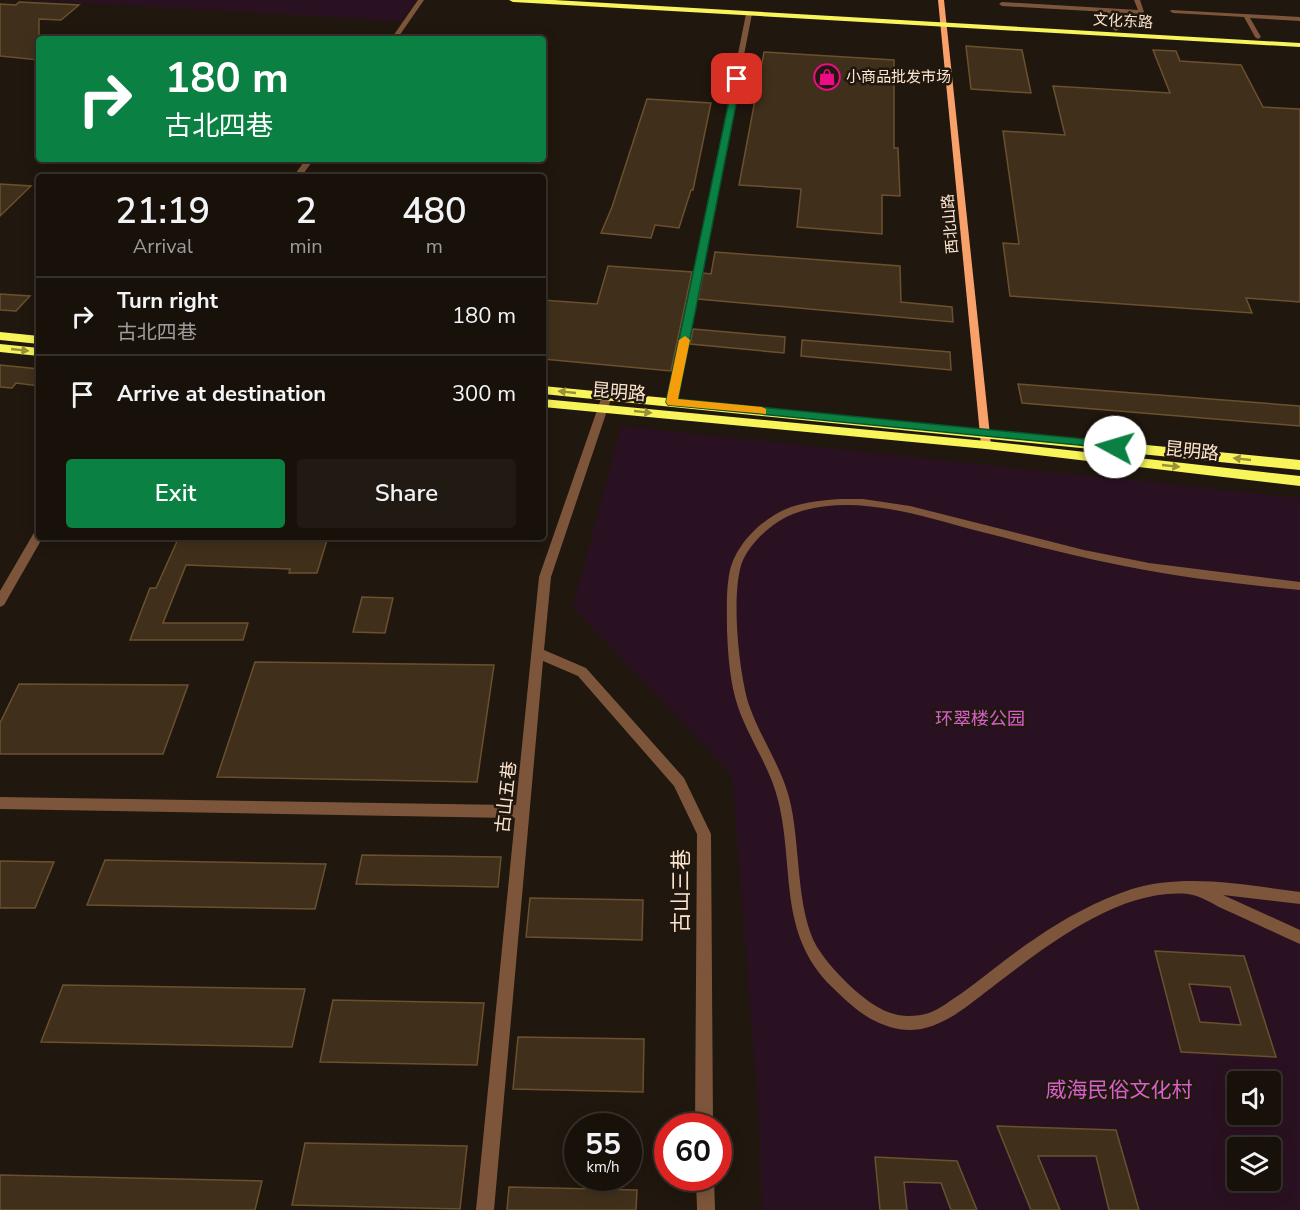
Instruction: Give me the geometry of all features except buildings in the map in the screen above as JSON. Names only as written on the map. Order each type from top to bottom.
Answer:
[{"type":"main road","points":[[513,0],[749,14],[1300,39]]},
{"type":"main road","points":[[581,0],[944,23]]},
{"type":"main road","name":"西北山路","points":[[941,0],[985,440]]},
{"type":"main road","name":"文化东路","points":[[944,23],[1300,45]]},
{"type":"main road","points":[[0,336],[36,340]]},
{"type":"main road","points":[[0,348],[36,352]]},
{"type":"main road","name":"昆明路","points":[[546,391],[605,402],[985,440],[1300,465]]},
{"type":"main road","name":"昆明路","points":[[546,403],[672,402],[1300,481]]},
{"type":"street","points":[[396,36],[421,0]]},
{"type":"street","name":"古山五巷","points":[[485,1210],[545,578],[605,402]]},
{"type":"street","points":[[0,602],[36,539]]},
{"type":"street","name":"古山三巷","points":[[539,653],[582,672],[679,782],[704,834],[704,1113]]},
{"type":"street","points":[[0,803],[522,812]]},
{"type":"street","points":[[705,1191],[706,1210]]},
{"type":"lane","points":[[1002,3],[1141,12],[1137,0]]},
{"type":"lane","points":[[1109,10],[1116,29]]},
{"type":"lane","points":[[1173,11],[1300,19]]},
{"type":"lane","points":[[672,402],[749,14]]},
{"type":"lane","points":[[1246,15],[1258,37]]},
{"type":"lane","points":[[1300,586],[1183,573],[1113,560],[921,511],[860,502],[823,504],[792,511],[759,531],[736,564],[732,605],[735,671],[743,707],[766,750],[784,799],[791,841],[795,901],[805,941],[833,981],[872,1013],[904,1024],[935,1018],[1044,941],[1088,915],[1136,894],[1189,886],[1300,898]]},
{"type":"lane","points":[[1189,886],[1300,937]]},
{"type":"green space","points":[[33,0],[416,0],[402,21]]},
{"type":"green space","name":"环翠楼公园","points":[[621,426],[1300,498],[1300,1210],[762,1210],[759,1118],[732,775],[573,607]]},
{"type":"slow traffic","points":[[685,340],[672,402],[762,411]]},
{"type":"place","name":"小商品批发市场","points":[[827,77]]},
{"type":"route","points":[[737,79],[672,402],[1115,447]]},
{"type":"park label","name":"威海民俗文化村","points":[[1119,1090]]}]
